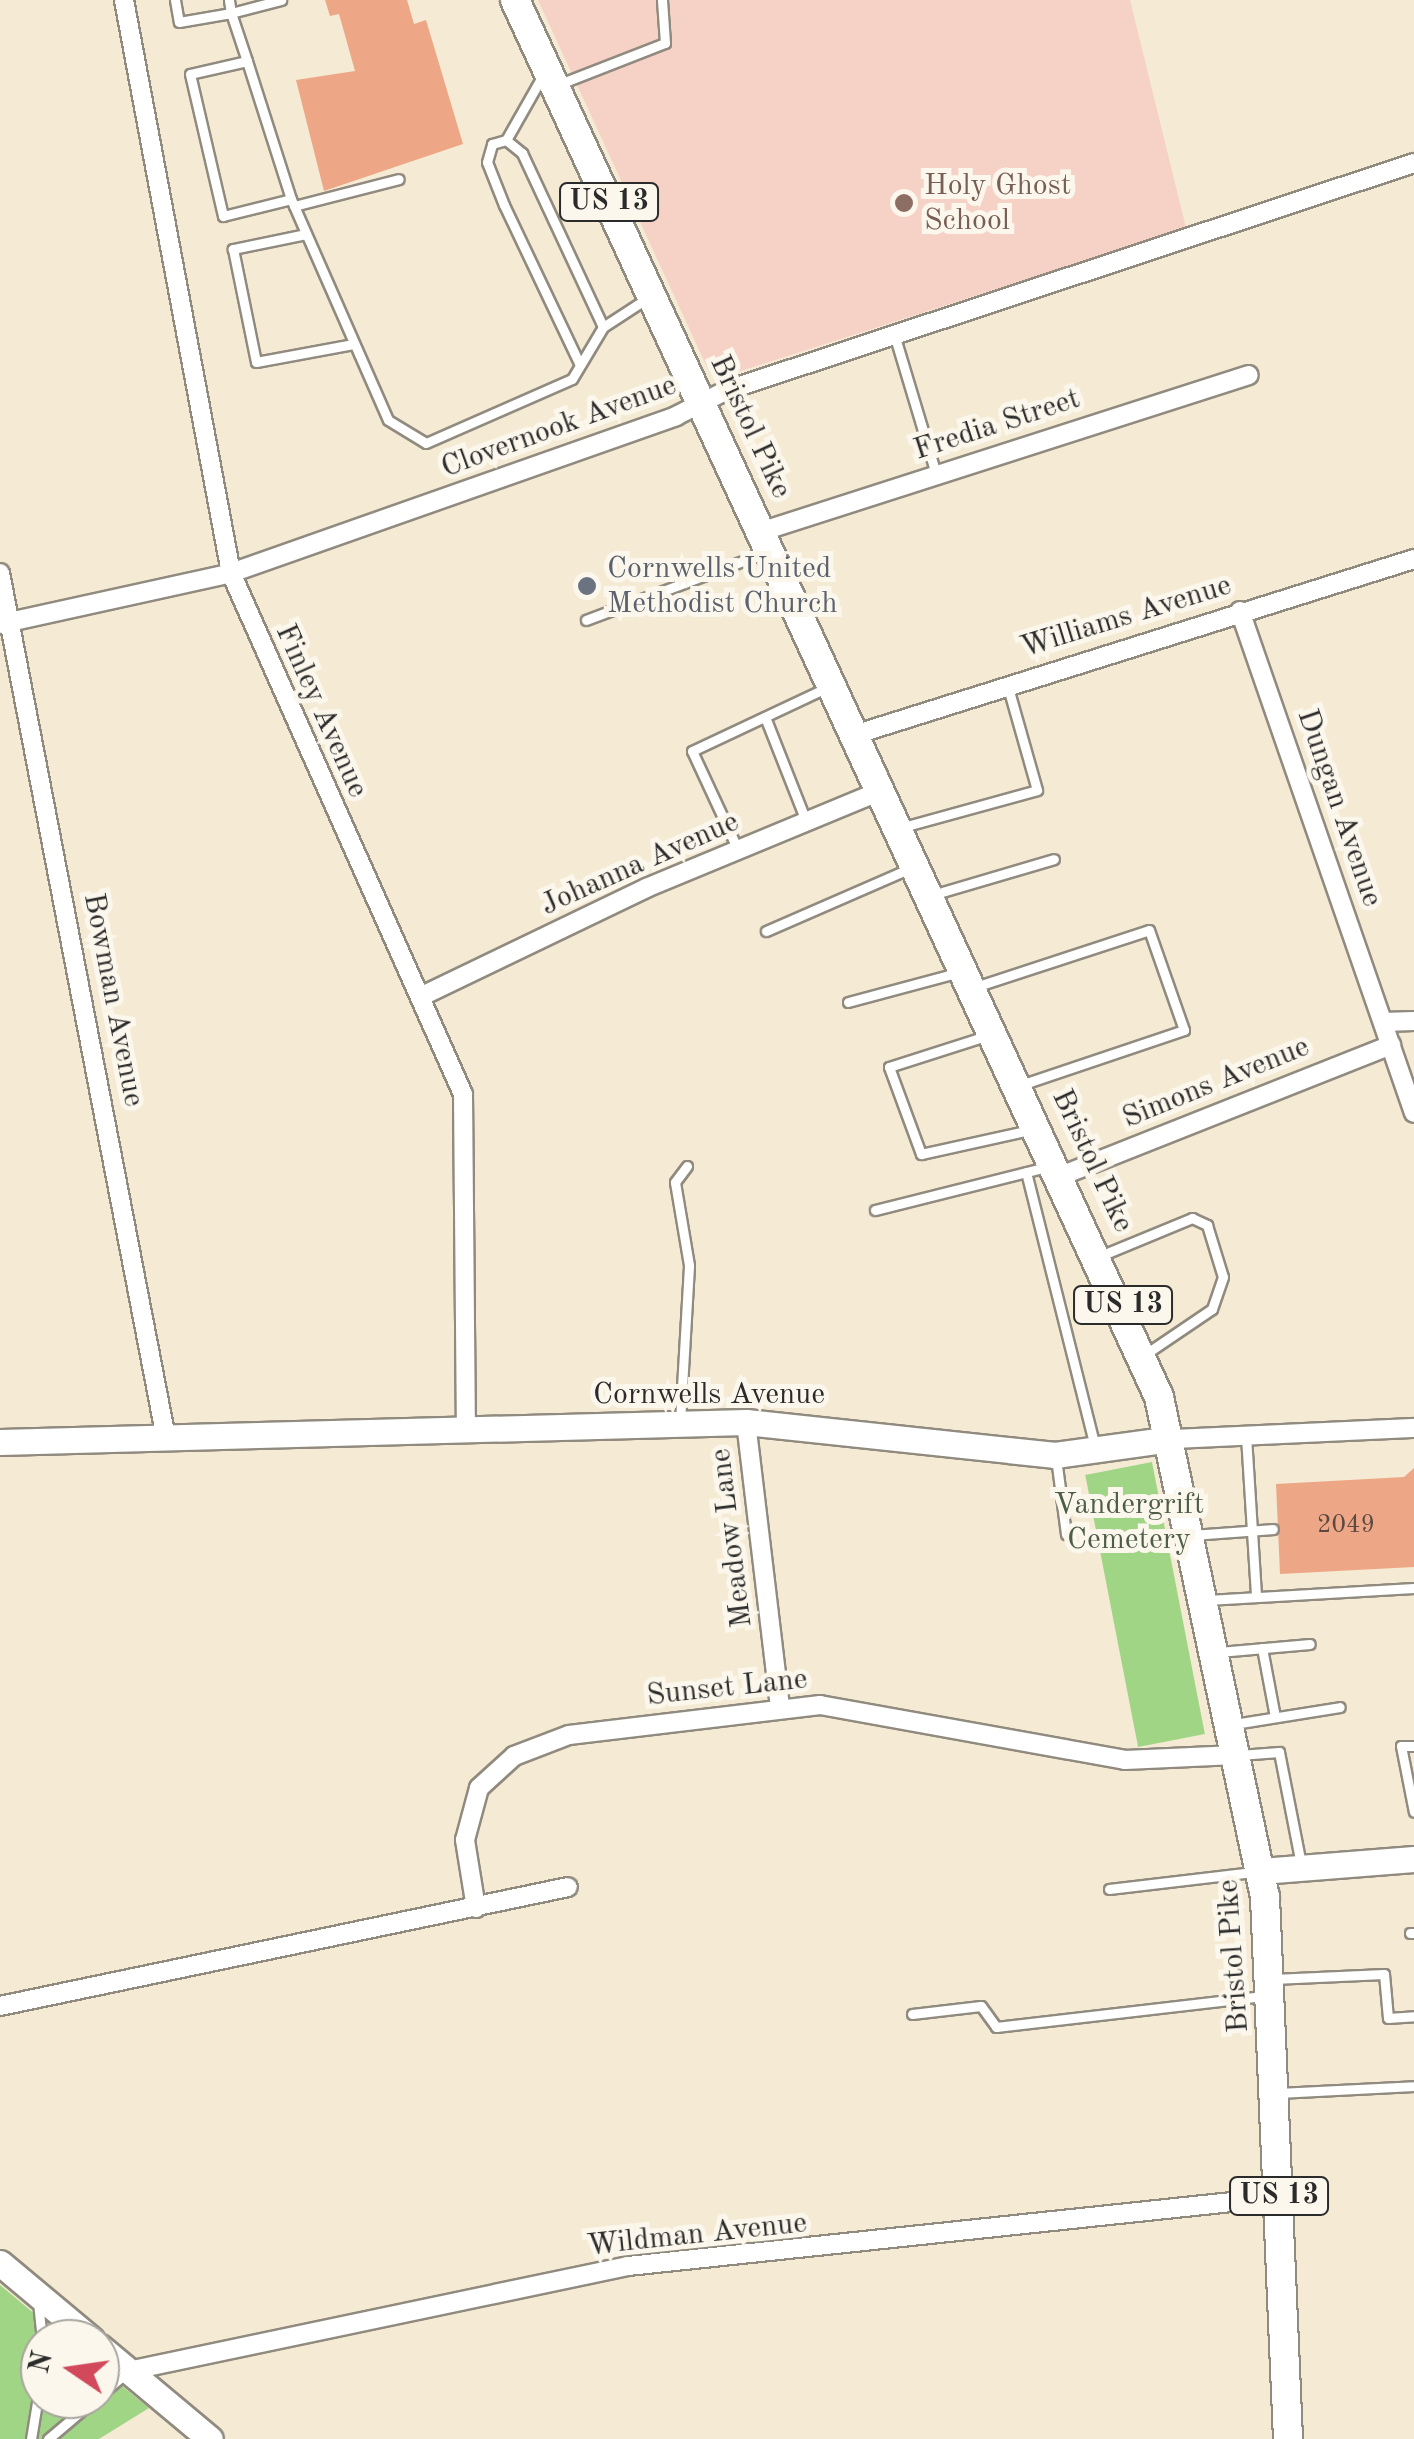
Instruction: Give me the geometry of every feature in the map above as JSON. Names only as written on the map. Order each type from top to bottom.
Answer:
[{"type":"main road","name":"Bristol Pike","points":[[515,0],[1100,1256],[1144,1355],[1172,1439],[1261,1871],[1271,1987],[1288,2439]]},
{"type":"street","name":"Finley Avenue","points":[[124,0],[231,573],[463,1094],[466,1431]]},
{"type":"street","name":"Clovernook Avenue","points":[[4,623],[231,573],[894,334],[1414,163]]},
{"type":"street","name":"Fredia Street","points":[[767,540],[936,474],[1249,375]]},
{"type":"street","name":"Williams Avenue","points":[[857,734],[1006,682],[1414,558]]},
{"type":"street","name":"Bowman Avenue","points":[[0,573],[4,623],[166,1438]]},
{"type":"street","name":"Dungan Avenue","points":[[1240,611],[1391,1045]]},
{"type":"street","name":"Johanna Avenue","points":[[422,996],[738,850],[883,790]]},
{"type":"street","points":[[1383,1022],[1414,1021]]},
{"type":"street","points":[[1391,1045],[1414,1112]]},
{"type":"street","name":"Simons Avenue","points":[[1060,1170],[1391,1045]]},
{"type":"street","name":"Cornwells Avenue","points":[[0,1442],[746,1422],[1055,1455],[1096,1453],[1172,1439],[1414,1428]]},
{"type":"street","name":"Meadow Lane","points":[[746,1422],[780,1707]]},
{"type":"street","name":"Sunset Lane","points":[[476,1908],[466,1855],[471,1811],[484,1781],[514,1756],[568,1735],[780,1707],[836,1708],[1142,1762],[1236,1755]]},
{"type":"street","points":[[1261,1871],[1414,1860]]},
{"type":"street","points":[[0,2006],[568,1887]]},
{"type":"street","name":"Wildman Avenue","points":[[128,2370],[628,2266],[1279,2198]]},
{"type":"street","points":[[0,2262],[67,2319]]},
{"type":"street","points":[[120,2363],[210,2439]]},
{"type":"lane","points":[[175,0],[179,22],[281,0]]},
{"type":"lane","points":[[229,0],[292,202],[388,420],[426,444],[572,379],[603,327],[652,295]]},
{"type":"lane","points":[[580,365],[487,162],[492,144],[506,140],[551,77],[666,43],[662,0]]},
{"type":"lane","points":[[247,61],[190,74],[223,216],[399,179]]},
{"type":"lane","points":[[506,140],[522,153],[603,327]]},
{"type":"lane","points":[[306,234],[234,248],[256,362],[353,344]]},
{"type":"lane","points":[[894,334],[936,474]]},
{"type":"lane","points":[[586,620],[767,540]]},
{"type":"lane","points":[[901,828],[1037,790],[1006,682]]},
{"type":"lane","points":[[738,850],[692,751],[834,684]]},
{"type":"lane","points":[[765,717],[806,822]]},
{"type":"lane","points":[[932,895],[1054,859]]},
{"type":"lane","points":[[766,931],[918,866]]},
{"type":"lane","points":[[848,1002],[971,978],[1149,930],[1184,1030],[1021,1085]]},
{"type":"lane","points":[[996,1033],[889,1067],[921,1154],[1040,1128]]},
{"type":"lane","points":[[680,1425],[689,1266],[674,1182],[687,1166]]},
{"type":"lane","points":[[874,1210],[1026,1172],[1060,1170]]},
{"type":"lane","points":[[1026,1172],[1096,1453]]},
{"type":"lane","points":[[1100,1256],[1192,1218],[1207,1225],[1222,1277],[1212,1309],[1144,1355]]},
{"type":"lane","points":[[1246,1436],[1256,1598]]},
{"type":"lane","points":[[1055,1455],[1066,1534]]},
{"type":"lane","points":[[1193,1535],[1274,1529]]},
{"type":"lane","points":[[1206,1600],[1414,1588]]},
{"type":"lane","points":[[1216,1652],[1310,1644]]},
{"type":"lane","points":[[1262,1648],[1275,1718]]},
{"type":"lane","points":[[1232,1725],[1340,1706]]},
{"type":"lane","points":[[1414,1746],[1401,1746],[1414,1812]]},
{"type":"lane","points":[[1236,1755],[1280,1752],[1302,1868]]},
{"type":"lane","points":[[1109,1890],[1261,1871]]},
{"type":"lane","points":[[912,2014],[981,2006],[996,2027],[1384,1974],[1388,2018],[1414,2016]]},
{"type":"lane","points":[[1275,2093],[1414,2086]]},
{"type":"lane","points":[[37,2294],[40,2319]]},
{"type":"lane","points":[[48,2439],[128,2370]]},
{"type":"shaded area","name":"Holy Ghost School","points":[[538,0],[1130,0],[1186,228],[722,377],[706,365]]},
{"type":"green space","name":"Vandergrift Cemetery","points":[[1152,1462],[1205,1734],[1138,1747],[1085,1475]]},
{"type":"green space","points":[[0,2285],[41,2319],[20,2319],[20,2419],[120,2419],[120,2384],[149,2408],[99,2439],[0,2439]]},
{"type":"building","points":[[325,0],[407,0],[414,24],[426,20],[463,144],[324,191],[296,80],[355,71],[339,14],[330,16]]},
{"type":"building","points":[[1414,1468],[1414,1567],[1280,1574],[1276,1484],[1404,1477]]},
{"type":"place","name":"Holy Ghost School","points":[[904,203]]},
{"type":"place","name":"Cornwells United Methodist Church","points":[[587,586]]}]
